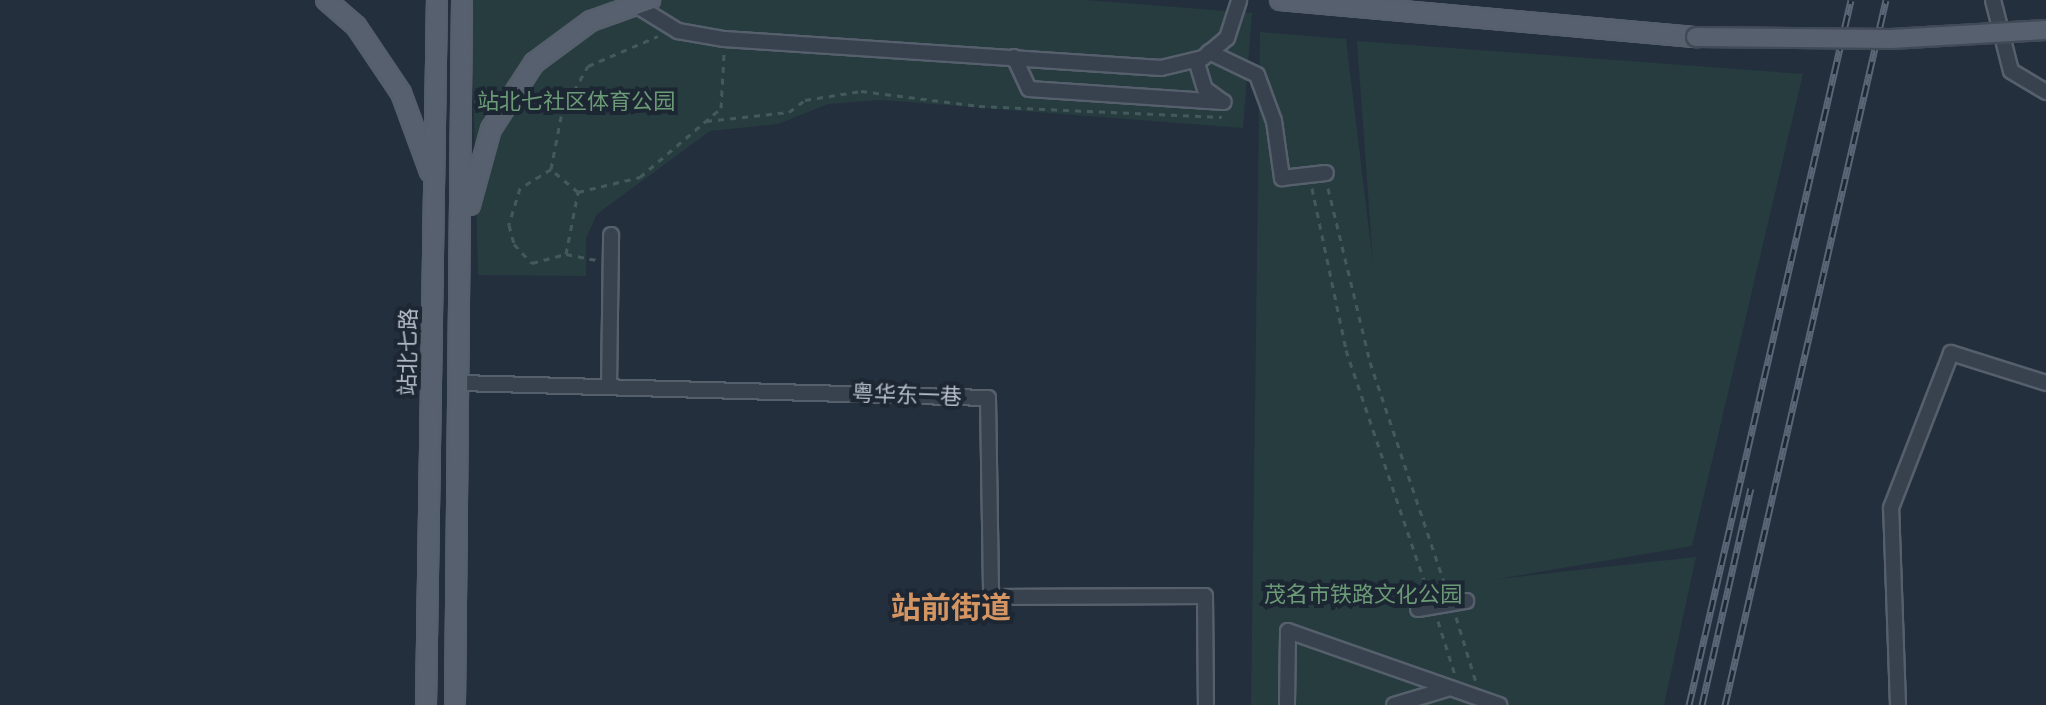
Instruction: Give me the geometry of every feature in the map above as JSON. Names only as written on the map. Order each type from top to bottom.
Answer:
[{"type":"main road","points":[[326,0],[356,26],[401,93],[434,186]]},
{"type":"main road","name":"站北七路","points":[[426,705],[437,0]]},
{"type":"main road","points":[[455,705],[462,267],[462,0]]},
{"type":"main road","points":[[1280,0],[1696,37],[1891,39],[2046,30]]},
{"type":"main road","points":[[462,267],[482,154],[515,86],[559,40],[642,2]]},
{"type":"main road","points":[[430,501],[458,501]]},
{"type":"street","points":[[642,2],[663,24],[724,39],[1161,68],[1202,56],[1233,29],[1239,0]]},
{"type":"street","points":[[1993,0],[2011,71],[2046,92]]},
{"type":"street","points":[[1202,56],[1205,89],[1224,102]]},
{"type":"street","points":[[1202,56],[1257,75],[1274,121],[1282,178],[1318,174]]},
{"type":"street","points":[[1014,57],[1029,89],[1224,102]]},
{"type":"street","points":[[609,386],[611,235]]},
{"type":"street","points":[[1898,705],[1891,508],[1951,353],[2046,383]]},
{"type":"street","name":"粤华东一巷","points":[[460,383],[988,398],[991,597],[1205,596],[1206,705]]},
{"type":"street","points":[[1426,608],[1459,602]]},
{"type":"street","points":[[1287,705],[1288,631],[1499,705]]},
{"type":"street","points":[[1394,705],[1451,689]]},
{"type":"street","points":[[1451,689],[1452,705]]},
{"type":"path","points":[[611,263],[566,254],[532,263],[509,225],[520,188],[551,169],[562,112],[588,66],[657,39],[663,24]]},
{"type":"path","points":[[578,192],[640,177],[706,121],[722,103],[724,39]]},
{"type":"path","points":[[706,121],[789,112],[805,100],[861,91],[1209,122],[1220,120],[1224,102]]},
{"type":"path","points":[[551,169],[578,192]]},
{"type":"path","points":[[1318,174],[1370,362],[1459,602],[1481,698]]},
{"type":"path","points":[[1318,174],[1346,350],[1451,689]]},
{"type":"path","points":[[566,254],[578,192]]},
{"type":"green space","name":"站北七社区体育公园","points":[[471,0],[1086,0],[1252,13],[1243,128],[881,100],[828,104],[778,124],[710,131],[597,214],[586,238],[586,276],[478,275]]},
{"type":"green space","name":"茂名市铁路文化公园","points":[[1260,32],[1346,39],[1373,263],[1357,41],[1803,74],[1692,546],[1498,579],[1696,557],[1664,705],[1251,705]]},
{"type":"railway","points":[[1689,705],[1851,0]]},
{"type":"railway","points":[[1725,705],[1886,0]]},
{"type":"railway","points":[[1702,705],[1751,488]]},
{"type":"district","name":"站前街道","points":[[951,608]]}]
